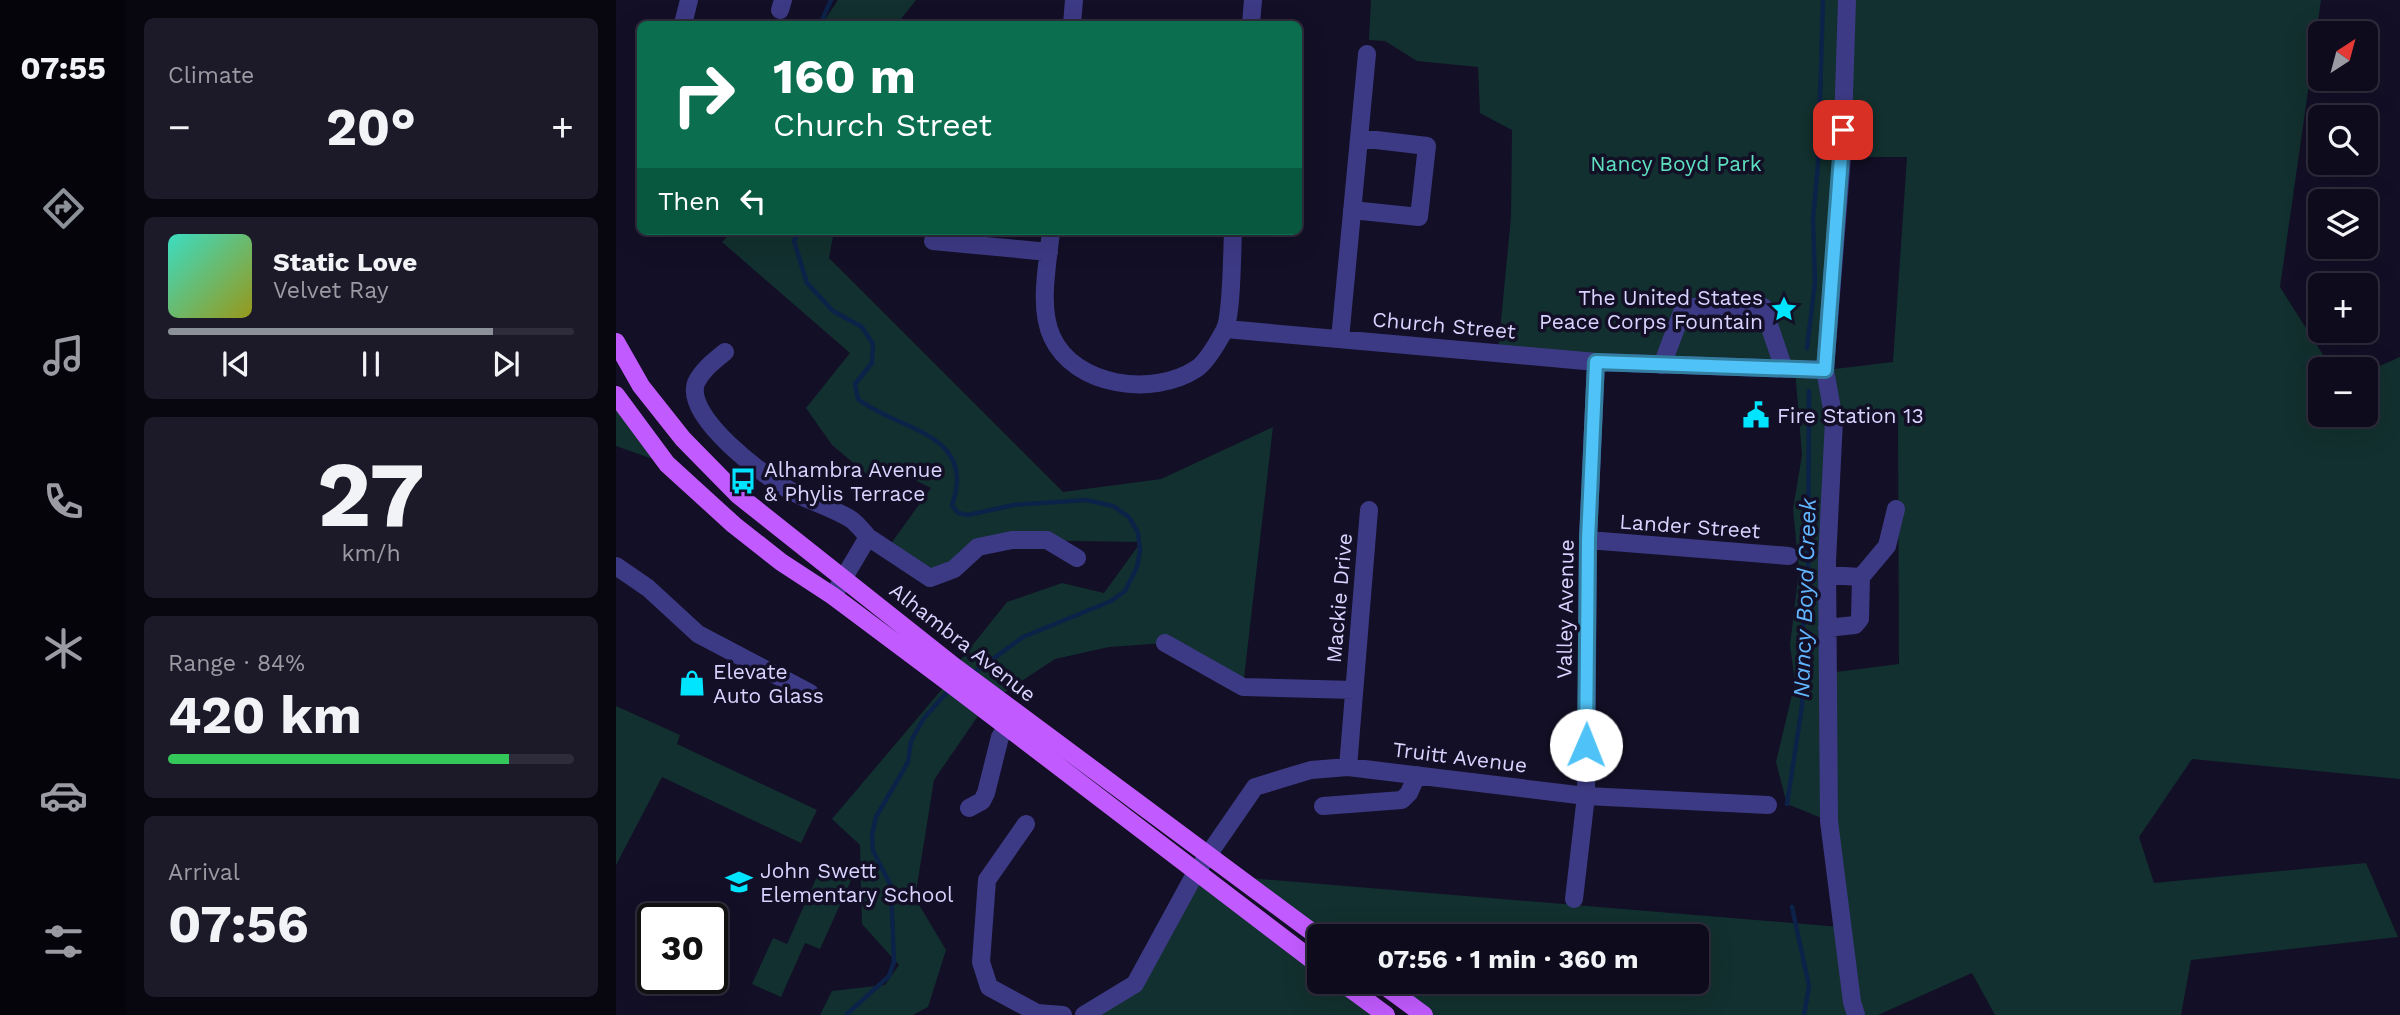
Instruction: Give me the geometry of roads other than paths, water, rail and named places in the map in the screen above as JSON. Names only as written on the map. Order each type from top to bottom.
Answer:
[{"type":"main road","name":"Alhambra Avenue","points":[[616,342],[641,386],[683,439],[738,495],[844,576],[951,674],[989,704],[1208,856],[1307,928]]},
{"type":"main road","name":"Alhambra Avenue","points":[[616,395],[667,464],[780,562],[951,674]]},
{"type":"main road","name":"Alhambra Avenue","points":[[1012,721],[1195,874],[1307,956]]},
{"type":"main road","points":[[1357,994],[1386,1015]]},
{"type":"main road","points":[[1395,994],[1424,1015]]},
{"type":"street","points":[[684,21],[689,0]]},
{"type":"street","points":[[1072,21],[1074,0]]},
{"type":"street","points":[[1251,21],[1254,0]]},
{"type":"street","points":[[1846,0],[1842,157],[1825,370],[1834,420],[1827,628],[1829,821],[1852,1002],[1856,1015]]},
{"type":"street","points":[[1340,339],[1367,54]]},
{"type":"street","points":[[1352,210],[1419,217],[1427,146],[1359,138]]},
{"type":"street","points":[[1051,235],[1046,309],[1052,337],[1072,364],[1102,379],[1159,386],[1198,369],[1226,329],[1233,235]]},
{"type":"street","points":[[933,241],[1049,252]]},
{"type":"street","points":[[1662,365],[1684,307],[1763,307],[1784,369]]},
{"type":"street","name":"Church Street","points":[[1226,329],[1596,362],[1825,370]]},
{"type":"street","points":[[725,352],[704,370],[695,386],[699,407],[721,437],[755,467],[789,490],[852,519],[868,537],[930,578],[954,569],[978,547],[1012,540],[1048,540],[1077,558]]},
{"type":"street","name":"Valley Avenue","points":[[1574,899],[1586,796],[1588,540],[1596,362]]},
{"type":"street","points":[[1827,628],[1855,625],[1860,619],[1861,577],[1887,546],[1896,509]]},
{"type":"street","name":"Mackie Drive","points":[[1348,767],[1369,510]]},
{"type":"street","points":[[833,596],[868,537]]},
{"type":"street","name":"Lander Street","points":[[1588,540],[1789,556]]},
{"type":"street","points":[[616,566],[648,588],[698,634],[810,693]]},
{"type":"street","points":[[1827,575],[1861,577]]},
{"type":"street","name":"Mackie Drive","points":[[1165,643],[1243,687],[1354,690]]},
{"type":"street","points":[[969,808],[982,800],[986,793],[1000,737],[1012,721]]},
{"type":"street","name":"Truitt Avenue","points":[[1084,1015],[1135,984],[1195,874],[1255,788],[1311,770],[1348,767],[1586,796],[1768,805]]},
{"type":"street","points":[[1323,806],[1402,800],[1409,793],[1416,775]]},
{"type":"street","points":[[1026,824],[987,880],[981,962],[989,987],[1037,1013],[1063,1015]]},
{"type":"waterway","points":[[823,21],[831,0]]},
{"type":"waterway","name":"Nancy Boyd Creek","points":[[1807,348],[1815,282],[1813,220],[1818,164],[1823,0]]},
{"type":"waterway","points":[[797,235],[794,241],[807,283],[833,311],[862,327],[873,344],[872,363],[855,384],[858,399],[930,437],[944,448],[954,462],[957,481],[952,505],[958,513],[968,515],[1014,505],[1086,500],[1113,506],[1129,517],[1138,533],[1140,550],[1137,567],[1125,591],[1111,601],[1023,637],[972,674]]},
{"type":"waterway","name":"Nancy Boyd Creek","points":[[1787,804],[1802,706],[1803,675],[1799,651],[1808,595],[1809,391]]},
{"type":"waterway","points":[[846,1015],[889,976],[894,962],[891,886],[873,851],[872,835],[876,817],[908,762],[911,741],[924,718],[950,689]]},
{"type":"waterway","name":"Nancy Boyd Creek","points":[[1792,907],[1809,986],[1804,1015]]},
{"type":"place","name":"The United States Peace Corps Fountain","points":[[1784,309]]},
{"type":"place","name":"Fire Station 13","points":[[1756,415]]},
{"type":"place","name":"Alhambra Avenue & Phylis Terrace","points":[[743,481]]},
{"type":"place","name":"Elevate Auto Glass","points":[[692,683]]},
{"type":"place","name":"John Swett Elementary School","points":[[739,882]]},
{"type":"park label","name":"Nancy Boyd Park","points":[[1676,163]]}]
